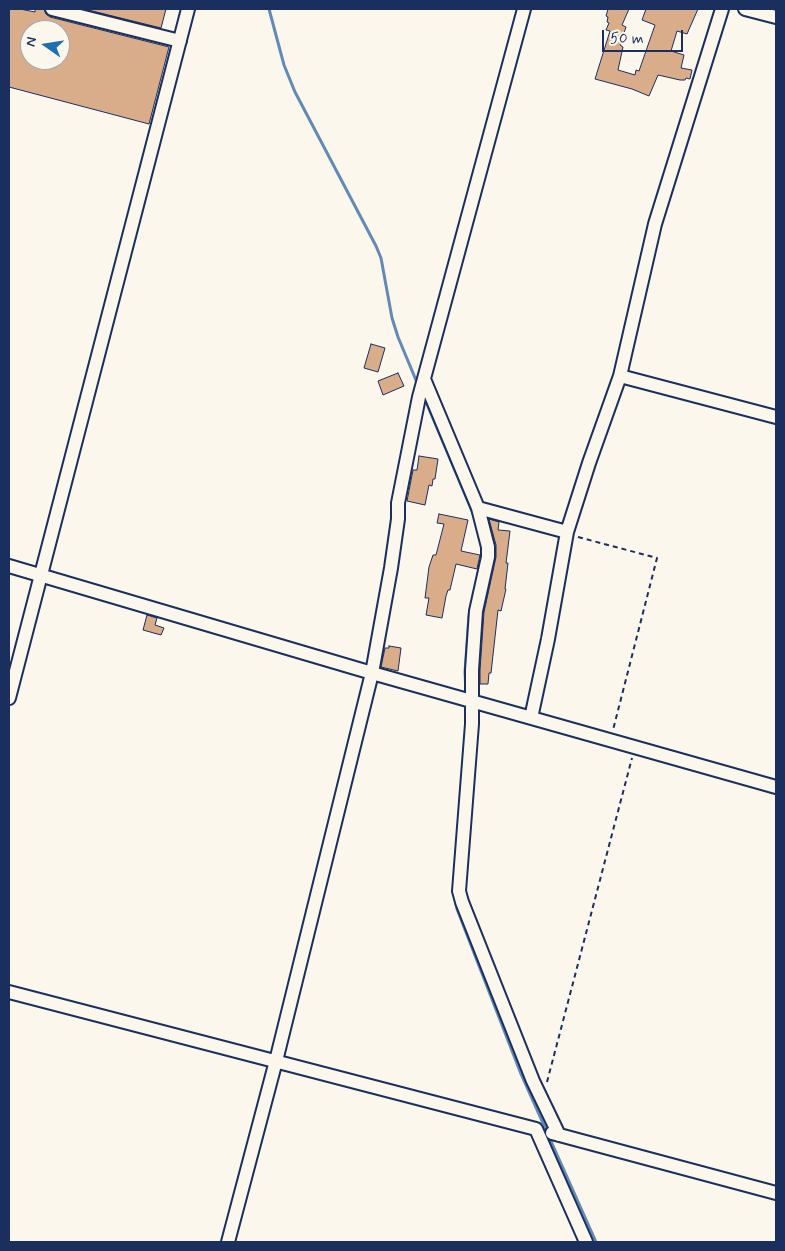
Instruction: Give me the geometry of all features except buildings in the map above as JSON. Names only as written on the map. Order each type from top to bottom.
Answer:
[{"type":"street","points":[[52,9],[180,42]]},
{"type":"street","points":[[9,698],[188,9]]},
{"type":"street","points":[[228,1242],[276,1061],[372,673],[391,568],[398,519],[398,503],[422,387],[524,9]]},
{"type":"street","points":[[531,718],[548,639],[567,532],[620,376],[655,224],[722,9]]},
{"type":"street","points":[[745,9],[776,17]]},
{"type":"street","points":[[620,376],[776,417]]},
{"type":"street","points":[[422,387],[478,508],[488,546],[488,557],[476,611],[468,699],[472,724],[460,896],[532,1081],[546,1131],[586,1242]]},
{"type":"street","points":[[478,508],[567,532]]},
{"type":"street","points":[[9,566],[372,673],[776,787]]},
{"type":"street","points":[[9,992],[546,1131],[776,1193]]},
{"type":"path","points":[[567,532],[572,536],[657,558],[610,740]]},
{"type":"path","points":[[547,1082],[635,747]]},
{"type":"waterway","points":[[269,9],[284,65],[295,92],[381,258],[392,318],[418,385]]},
{"type":"waterway","points":[[424,397],[474,516]]},
{"type":"waterway","points":[[466,695],[465,672],[469,615],[476,585]]},
{"type":"waterway","points":[[454,894],[457,909],[521,1074],[596,1242]]}]
